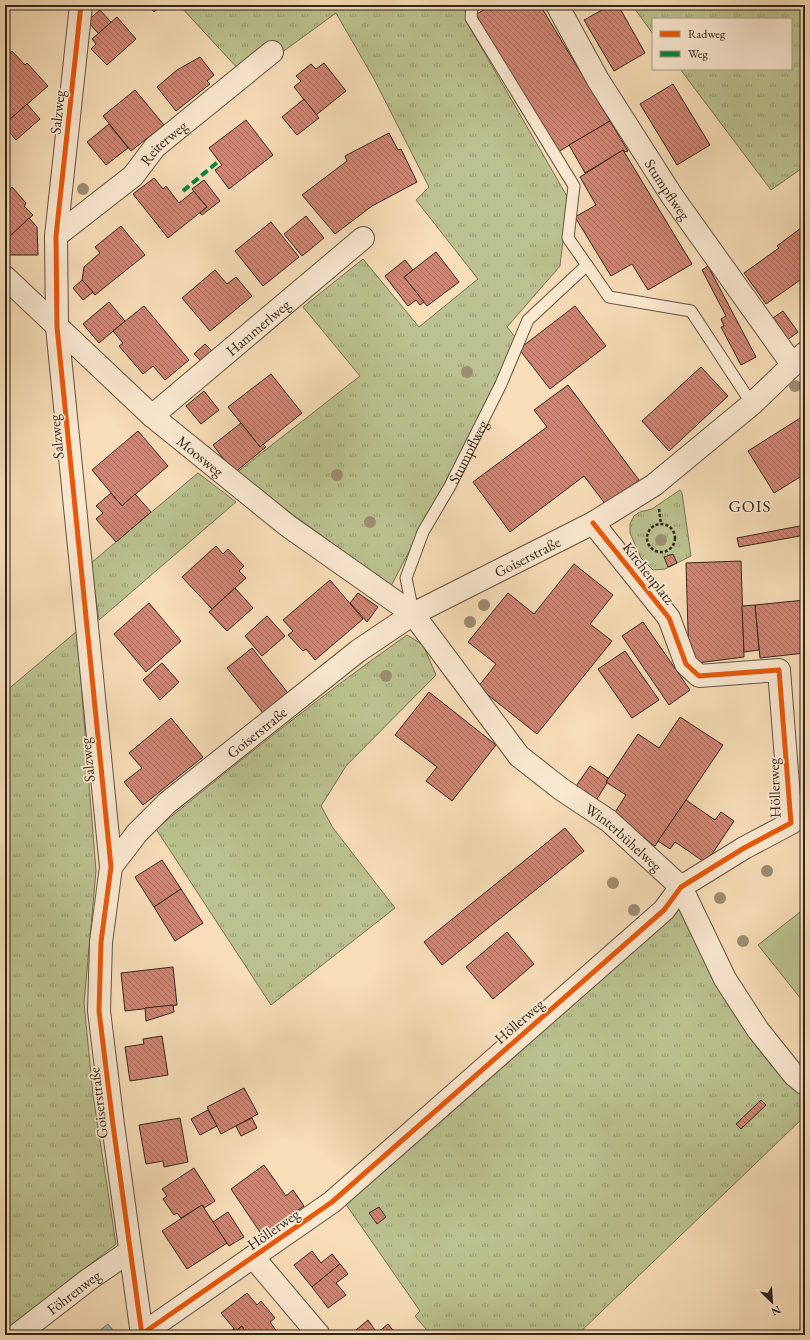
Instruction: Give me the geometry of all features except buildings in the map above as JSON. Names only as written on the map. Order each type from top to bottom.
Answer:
[{"type":"street","name":"Salzweg","points":[[81,5],[56,236],[57,327],[111,867]]},
{"type":"street","name":"Stumpflweg","points":[[556,5],[598,80],[672,196],[798,359]]},
{"type":"street","name":"Reiterweg","points":[[56,236],[133,176],[155,147],[272,52]]},
{"type":"street","name":"Hammerlweg","points":[[152,416],[363,238]]},
{"type":"street","name":"Moosweg","points":[[5,277],[152,416],[288,526],[413,614]]},
{"type":"street","name":"Goiserstraße","points":[[142,1334],[99,1011],[101,942],[111,867],[137,833],[167,803],[358,651],[413,614],[593,523],[654,485],[752,404],[798,359]]},
{"type":"street","name":"Kirchenplatz","points":[[593,523],[669,618],[686,664],[699,676],[779,670]]},
{"type":"street","name":"Winterbühelweg","points":[[413,614],[519,756],[561,789],[609,821],[681,887],[725,979],[758,1030],[794,1075],[805,1084]]},
{"type":"street","name":"Höllerweg","points":[[142,1334],[332,1202],[664,910],[681,887],[744,848],[790,823],[779,670]]},
{"type":"street","name":"Föhrenweg","points":[[17,1335],[88,1280],[130,1251]]},
{"type":"street","name":"Höllerweg","points":[[253,1257],[319,1335]]},
{"type":"lane","points":[[472,5],[471,18],[574,186],[568,238],[610,297],[692,311],[752,404]]},
{"type":"lane","name":"Stumpflweg","points":[[413,614],[406,578],[423,532],[450,486],[501,384],[528,320],[587,265]]},
{"type":"path","points":[[660,524],[669,527],[674,532],[676,540],[672,547],[662,552],[653,550],[648,544],[648,534],[652,528],[660,524]]},
{"type":"green space","points":[[487,5],[465,19],[568,198],[560,266],[507,327],[516,338],[489,399],[391,586],[236,473],[360,376],[303,307],[363,259],[419,327],[478,279],[416,200],[429,187],[374,79],[336,13],[281,53],[241,72],[180,6]]},
{"type":"green space","points":[[632,5],[805,5],[805,166],[771,190],[681,70],[792,70],[792,18],[652,18],[652,33]]},
{"type":"green space","points":[[198,473],[236,502],[99,620],[91,563]]},
{"type":"green space","points":[[680,490],[682,493],[691,556],[665,569],[653,570],[641,558],[630,533],[630,524],[634,516],[640,512],[652,509]]},
{"type":"green space","points":[[77,631],[96,871],[84,1003],[93,1095],[116,1244],[5,1331],[5,692]]},
{"type":"green space","points":[[407,635],[423,645],[436,675],[346,766],[321,806],[333,828],[395,908],[271,1005],[156,829],[280,730]]},
{"type":"green space","points":[[680,905],[805,1088],[805,1116],[577,1335],[431,1335],[415,1316],[420,1311],[336,1190]]},
{"type":"green space","points":[[804,909],[805,910],[805,1004],[758,945]]},
{"type":"water","points":[[108,1324],[117,1335],[94,1335]]},
{"type":"marked path","points":[[183,191],[219,161]]},
{"type":"cycle path","points":[[81,5],[56,236],[57,327],[111,867],[101,942],[99,1011],[142,1335]]},
{"type":"cycle path","points":[[142,1334],[332,1202],[664,910],[681,887],[744,848],[791,823],[779,670],[699,676],[686,664],[669,618],[593,523]]},
{"type":"district","name":"GOIS","points":[[750,506]]}]
